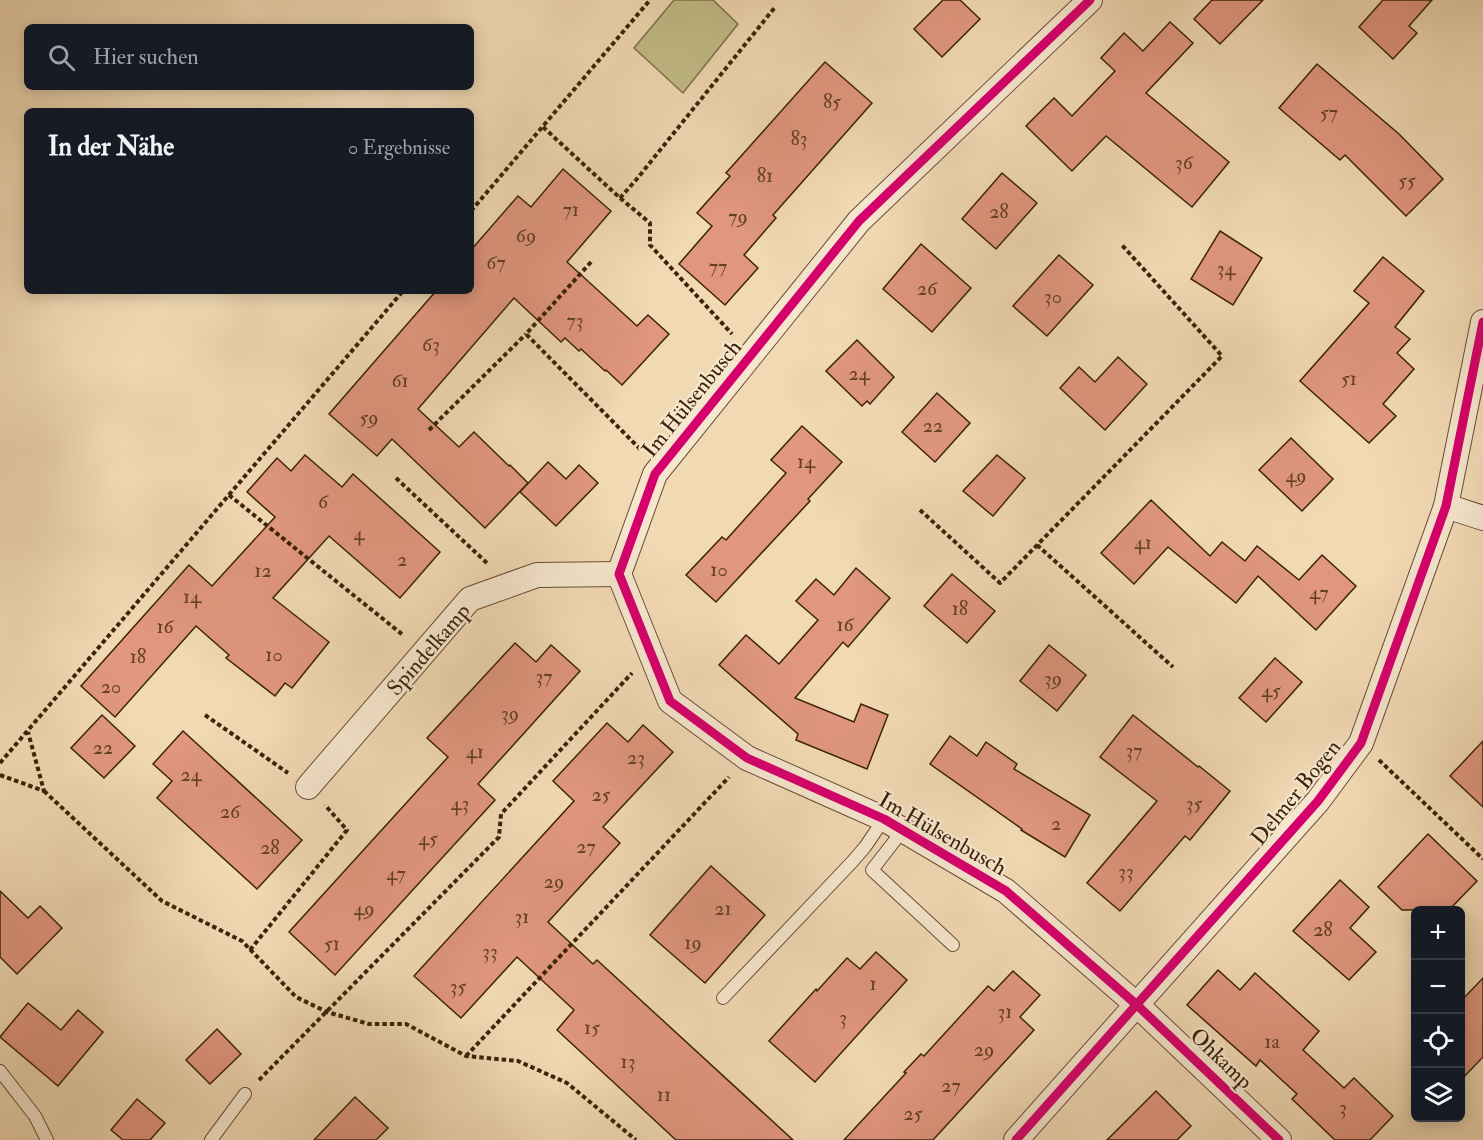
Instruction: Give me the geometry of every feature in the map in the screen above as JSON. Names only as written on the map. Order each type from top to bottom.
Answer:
[{"type":"street","name":"Im Hülsenbusch","points":[[1090,0],[859,221],[655,474],[619,574],[670,701],[747,758],[893,824],[1006,891],[1137,1005]]},
{"type":"street","name":"Delmer Bogen","points":[[1016,1140],[1318,801],[1361,743],[1446,506],[1483,322]]},
{"type":"street","points":[[1446,506],[1483,517]]},
{"type":"street","name":"Spindelkamp","points":[[308,787],[470,599],[537,575],[619,574]]},
{"type":"street","name":"Ohkamp","points":[[1137,1005],[1279,1140]]},
{"type":"lane","points":[[893,824],[872,870],[953,945]]},
{"type":"lane","points":[[723,998],[865,847],[893,824]]},
{"type":"lane","points":[[0,1071],[35,1116],[47,1140]]},
{"type":"lane","points":[[211,1140],[245,1094]]},
{"type":"path","points":[[474,208],[650,0]]},
{"type":"path","points":[[620,198],[776,6]]},
{"type":"path","points":[[543,127],[650,223],[650,245],[751,354]]},
{"type":"path","points":[[920,510],[1000,583],[1222,356],[1121,244]]},
{"type":"path","points":[[429,430],[526,334],[591,262]]},
{"type":"path","points":[[0,763],[400,294]]},
{"type":"path","points":[[526,334],[645,453],[655,474]]},
{"type":"path","points":[[396,478],[510,585]]},
{"type":"path","points":[[229,495],[424,653]]},
{"type":"path","points":[[1036,545],[1173,667]]},
{"type":"path","points":[[245,1094],[499,837],[501,814],[651,653]]},
{"type":"path","points":[[205,715],[308,787],[347,830],[250,950]]},
{"type":"path","points":[[28,731],[44,791]]},
{"type":"path","points":[[1361,743],[1483,859]]},
{"type":"path","points":[[466,1056],[747,758]]},
{"type":"path","points":[[0,775],[44,791],[162,902],[242,941],[296,997],[327,1012],[369,1024],[406,1024],[466,1056],[518,1061],[567,1083],[636,1140]]},
{"type":"shaded area","points":[[674,0],[713,0],[738,24],[683,93],[634,48]]},
{"type":"building","points":[[943,0],[960,0],[980,19],[942,57],[914,29]]},
{"type":"building","points":[[1212,0],[1263,0],[1220,44],[1194,19]]},
{"type":"building","points":[[1383,0],[1432,0],[1409,26],[1417,33],[1393,59],[1359,27]]},
{"type":"building","points":[[1170,22],[1193,43],[1146,93],[1229,162],[1192,207],[1106,136],[1072,171],[1026,126],[1054,98],[1072,116],[1115,71],[1101,58],[1124,33],[1143,51]]},
{"type":"building","points":[[825,62],[872,103],[773,215],[776,218],[744,255],[758,268],[725,305],[679,264],[712,226],[697,213],[730,176],[726,173]]},
{"type":"building","points":[[1317,64],[1399,134],[1443,179],[1406,216],[1345,155],[1340,160],[1279,108]]},
{"type":"building","points":[[563,169],[611,211],[567,262],[637,326],[648,315],[669,334],[622,385],[581,349],[579,351],[565,338],[561,342],[514,298],[418,409],[459,447],[474,432],[528,483],[485,528],[392,439],[377,456],[329,414],[433,294],[474,294],[474,247],[518,196],[531,207]]},
{"type":"building","points":[[1002,173],[1037,203],[996,249],[962,219]]},
{"type":"building","points":[[1220,231],[1262,258],[1233,305],[1191,279]]},
{"type":"building","points":[[921,244],[971,288],[932,332],[883,289]]},
{"type":"building","points":[[1059,255],[1093,285],[1047,336],[1013,306]]},
{"type":"building","points":[[1383,257],[1424,291],[1395,327],[1410,339],[1397,353],[1414,369],[1383,404],[1396,416],[1369,443],[1300,381],[1369,303],[1354,291]]},
{"type":"building","points":[[857,340],[894,377],[870,404],[867,401],[862,406],[826,371]]},
{"type":"building","points":[[1118,357],[1147,384],[1105,430],[1060,388],[1079,367],[1095,382]]},
{"type":"building","points":[[937,393],[970,423],[935,462],[902,432]]},
{"type":"building","points":[[802,426],[842,462],[808,499],[810,501],[716,602],[686,575],[722,537],[726,540],[786,473],[771,460]]},
{"type":"building","points":[[1291,438],[1333,479],[1302,511],[1259,470]]},
{"type":"building","points":[[305,455],[342,487],[353,474],[440,552],[400,598],[329,536],[273,598],[329,642],[292,688],[285,683],[275,696],[226,658],[229,655],[196,626],[115,717],[81,686],[189,565],[212,586],[275,517],[247,492],[277,458],[291,471]]},
{"type":"building","points":[[997,455],[1025,478],[993,516],[963,491]]},
{"type":"building","points":[[548,462],[566,479],[579,465],[598,483],[556,526],[520,492]]},
{"type":"building","points":[[1151,500],[1210,556],[1222,542],[1245,561],[1257,546],[1299,580],[1322,555],[1356,586],[1316,630],[1258,576],[1236,603],[1168,547],[1134,584],[1101,553]]},
{"type":"building","points":[[856,568],[890,598],[848,647],[843,642],[795,698],[854,722],[861,704],[888,715],[867,769],[796,740],[798,734],[719,665],[746,635],[779,664],[818,620],[796,601],[816,579],[834,595]]},
{"type":"building","points":[[952,574],[995,611],[967,643],[924,606]]},
{"type":"building","points":[[515,643],[536,662],[551,645],[580,671],[478,784],[495,800],[335,975],[289,932],[448,757],[427,738]]},
{"type":"building","points":[[1049,645],[1086,675],[1057,711],[1020,681]]},
{"type":"building","points":[[1275,658],[1302,682],[1266,722],[1239,698]]},
{"type":"building","points":[[102,715],[135,746],[104,778],[71,748]]},
{"type":"building","points":[[1133,715],[1230,791],[1190,840],[1185,836],[1120,911],[1087,883],[1157,801],[1100,757]]},
{"type":"building","points":[[607,723],[628,742],[643,725],[673,752],[603,827],[620,843],[548,922],[593,964],[597,960],[793,1140],[676,1140],[557,1030],[574,1010],[517,957],[461,1018],[414,976],[574,801],[553,781]]},
{"type":"building","points":[[183,731],[302,840],[257,889],[157,798],[172,781],[153,764]]},
{"type":"building","points":[[950,736],[977,756],[986,742],[1017,764],[1014,769],[1090,815],[1065,857],[1021,830],[930,764]]},
{"type":"building","points":[[1483,741],[1483,807],[1450,776]]},
{"type":"building","points":[[1428,834],[1477,881],[1453,906],[1411,906],[1411,910],[1402,910],[1378,887]]},
{"type":"building","points":[[711,866],[765,915],[705,983],[650,935]]},
{"type":"building","points":[[1340,880],[1369,907],[1350,928],[1376,952],[1349,980],[1293,931]]},
{"type":"building","points":[[0,891],[28,918],[40,906],[62,928],[17,974],[0,957]]},
{"type":"building","points":[[876,952],[907,980],[815,1082],[769,1041],[847,958],[860,969]]},
{"type":"building","points":[[1218,970],[1240,990],[1255,973],[1319,1031],[1303,1050],[1344,1088],[1354,1078],[1393,1116],[1370,1140],[1335,1140],[1292,1099],[1297,1094],[1260,1060],[1256,1066],[1187,1005]]},
{"type":"building","points":[[1013,971],[1040,995],[1020,1017],[1034,1030],[933,1140],[844,1140],[906,1073],[904,1072],[921,1054],[924,1056],[988,986],[994,991]]},
{"type":"building","points":[[1483,978],[1483,1057],[1465,1076],[1465,1014],[1465,997]]},
{"type":"building","points":[[28,1003],[61,1030],[78,1010],[103,1032],[58,1086],[0,1037]]},
{"type":"building","points":[[217,1029],[241,1054],[210,1084],[186,1060]]},
{"type":"building","points":[[1156,1091],[1191,1126],[1177,1140],[1107,1140]]},
{"type":"building","points":[[355,1097],[388,1128],[376,1140],[314,1140]]},
{"type":"building","points":[[137,1099],[165,1123],[150,1140],[123,1140],[111,1130]]},
{"type":"cycle path","points":[[1090,0],[859,221],[655,474],[619,574],[670,701],[747,758],[884,819],[1006,891],[1137,1005],[1279,1140]]},
{"type":"cycle path","points":[[1016,1140],[1318,801],[1361,743],[1446,506],[1483,322]]}]
